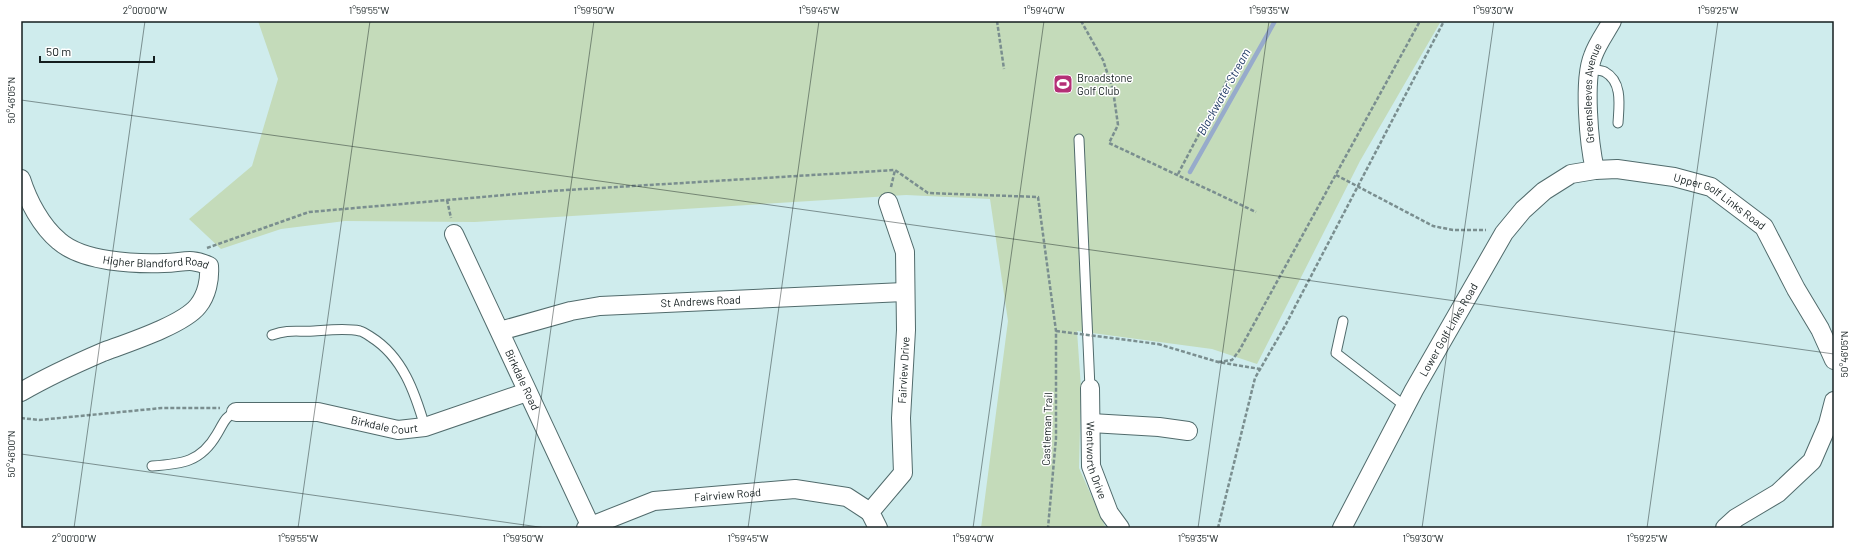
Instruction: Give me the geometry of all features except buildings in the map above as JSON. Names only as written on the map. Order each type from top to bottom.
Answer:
[{"type":"street","name":"Greensleeves Avenue","points":[[1595,170],[1592,157],[1587,79],[1592,56],[1612,21]]},
{"type":"street","name":"Upper Golf Links Road","points":[[1595,170],[1617,169],[1674,177],[1711,187],[1764,227],[1796,289],[1820,329],[1834,360]]},
{"type":"street","name":"Lower Golf Links Road","points":[[1342,528],[1405,406],[1504,233],[1523,210],[1544,191],[1571,174],[1595,170]]},
{"type":"street","name":"Higher Blandford Road","points":[[21,179],[25,192],[42,222],[59,241],[78,252],[101,260],[165,263],[195,260],[209,266],[210,279],[198,306],[174,323],[102,353],[21,392]]},
{"type":"street","name":"Fairview Drive","points":[[870,512],[903,473],[901,418],[906,330],[904,292],[905,252],[888,202]]},
{"type":"street","name":"Birkdale Road","points":[[454,234],[500,331],[588,527]]},
{"type":"street","name":"St Andrews Road","points":[[500,331],[571,311],[600,306],[904,292]]},
{"type":"street","name":"Wentworth Drive","points":[[1090,388],[1091,466],[1109,513],[1120,528]]},
{"type":"street","name":"Birkdale Court","points":[[236,412],[318,412],[398,430],[425,427],[527,392]]},
{"type":"street","points":[[1725,528],[1736,518],[1778,493],[1812,461],[1828,424],[1834,401]]},
{"type":"street","points":[[1090,423],[1153,426],[1188,431]]},
{"type":"street","name":"Fairview Road","points":[[588,527],[654,501],[795,489],[847,497],[870,512]]},
{"type":"street","points":[[870,512],[878,528]]},
{"type":"lane","points":[[1589,69],[1605,72],[1615,82],[1620,97],[1618,123]]},
{"type":"lane","points":[[1079,139],[1090,388]]},
{"type":"lane","points":[[1343,321],[1336,354],[1405,406]]},
{"type":"lane","points":[[272,336],[286,330],[361,331],[377,341],[404,372],[416,398],[425,427]]},
{"type":"lane","points":[[152,466],[180,464],[206,450],[217,435],[227,415],[236,412]]},
{"type":"path","points":[[997,21],[1004,69]]},
{"type":"path","points":[[1081,21],[1103,60],[1113,90],[1118,125],[1109,143],[1178,174],[1256,212]]},
{"type":"path","points":[[1218,362],[1232,360],[1240,351],[1420,21]]},
{"type":"path","points":[[1218,528],[1255,378],[1285,326],[1444,21]]},
{"type":"path","points":[[1178,174],[1230,75]]},
{"type":"path","name":"Castleman Trail","points":[[202,250],[309,212],[552,191],[895,170],[928,193],[1038,197],[1056,330],[1056,438],[1048,528]]},
{"type":"path","points":[[1336,175],[1433,226],[1453,230],[1495,230],[1504,233]]},
{"type":"path","points":[[1056,330],[1158,344],[1218,362],[1260,369]]},
{"type":"path","points":[[21,418],[40,420],[162,408],[226,408],[236,412]]},
{"type":"green space","points":[[258,21],[1441,21],[1360,161],[1257,364],[1212,349],[1077,331],[1081,388],[1079,468],[1105,526],[1104,528],[981,528],[1008,321],[990,199],[906,195],[475,222],[345,221],[281,229],[221,249],[189,219],[252,166],[278,79]]},
{"type":"waterway","name":"Blackwater Stream","points":[[1190,172],[1275,21]]},
{"type":"place","name":"Broadstone Golf Club","points":[[1063,84]]}]
